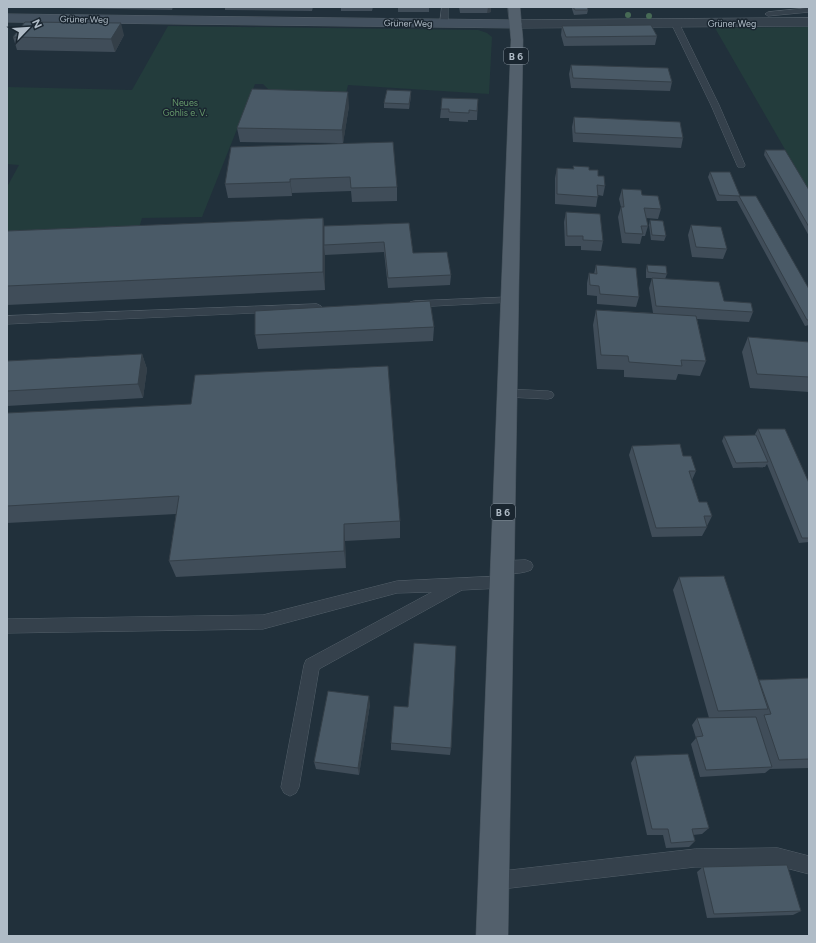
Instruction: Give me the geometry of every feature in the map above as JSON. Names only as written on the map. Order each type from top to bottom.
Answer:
[{"type":"main road","name":"B 6","points":[[492,936],[516,24],[514,7]]},
{"type":"street","name":"Grüner Weg","points":[[7,18],[516,24],[675,23],[768,15],[809,22]]},
{"type":"lane","points":[[444,23],[445,7]]},
{"type":"lane","points":[[768,15],[809,10]]},
{"type":"lane","points":[[675,23],[715,105],[741,165]]},
{"type":"lane","points":[[403,304],[509,300]]},
{"type":"lane","points":[[7,320],[324,308]]},
{"type":"lane","points":[[507,393],[548,395]]},
{"type":"lane","points":[[7,626],[263,622],[397,587],[460,584],[502,574],[526,566]]},
{"type":"lane","points":[[290,787],[312,665],[460,584]]},
{"type":"lane","points":[[493,881],[695,858],[778,857],[809,865]]},
{"type":"green space","name":"Neues Gohlis e. V.","points":[[168,26],[478,30],[487,33],[492,37],[489,94],[348,85],[345,97],[272,93],[263,84],[255,84],[202,217],[142,218],[136,239],[7,243],[7,187],[19,165],[7,164],[7,87],[132,90]]},
{"type":"green space","points":[[809,27],[809,191],[715,28]]},
{"type":"building","points":[[573,7],[587,7],[588,10],[575,10]]},
{"type":"building","points":[[25,22],[121,23],[111,39],[13,37]]},
{"type":"building","points":[[651,25],[657,36],[566,37],[562,26]]},
{"type":"building","points":[[571,65],[668,68],[672,82],[573,78]]},
{"type":"building","points":[[252,89],[348,92],[342,130],[237,128]]},
{"type":"building","points":[[387,90],[411,91],[409,104],[384,103]]},
{"type":"building","points":[[442,98],[478,99],[477,111],[469,110],[469,113],[449,112],[449,109],[441,109]]},
{"type":"building","points":[[574,117],[680,122],[683,138],[575,133]]},
{"type":"building","points":[[393,142],[397,187],[351,188],[350,177],[290,179],[290,182],[225,184],[231,147]]},
{"type":"building","points":[[765,150],[785,150],[809,190],[809,227]]},
{"type":"building","points":[[573,166],[589,167],[589,170],[598,170],[598,176],[604,176],[605,186],[597,185],[598,197],[557,194],[557,168],[574,169]]},
{"type":"building","points":[[710,172],[730,172],[740,196],[719,195]]},
{"type":"building","points":[[622,189],[641,190],[642,195],[658,196],[661,209],[644,208],[648,226],[641,226],[643,234],[625,233],[621,207],[624,207]]},
{"type":"building","points":[[739,196],[756,196],[809,289],[809,320],[807,320]]},
{"type":"building","points":[[566,212],[600,214],[603,241],[583,240],[583,236],[567,236]]},
{"type":"building","points":[[323,218],[323,272],[7,286],[7,231]]},
{"type":"building","points":[[650,220],[663,221],[666,236],[652,235]]},
{"type":"building","points":[[409,223],[413,253],[447,252],[451,275],[388,278],[384,242],[324,245],[324,226]]},
{"type":"building","points":[[691,225],[721,227],[727,249],[696,247]]},
{"type":"building","points":[[596,265],[636,268],[639,297],[600,294],[599,286],[590,285],[589,273],[597,274]]},
{"type":"building","points":[[647,265],[666,266],[667,274],[648,272]]},
{"type":"building","points":[[652,278],[719,282],[724,301],[751,303],[753,312],[656,306]]},
{"type":"building","points":[[430,301],[434,327],[255,335],[255,311]]},
{"type":"building","points":[[596,310],[696,316],[706,361],[681,360],[682,366],[629,362],[628,356],[601,355]]},
{"type":"building","points":[[748,337],[809,342],[809,377],[757,374]]},
{"type":"building","points":[[142,354],[138,384],[7,391],[7,361]]},
{"type":"building","points":[[388,366],[400,521],[344,524],[344,551],[169,561],[179,496],[7,506],[7,413],[191,404],[195,375]]},
{"type":"building","points":[[758,429],[785,429],[809,483],[809,538],[802,538]]},
{"type":"building","points":[[756,435],[768,462],[736,463],[724,436]]},
{"type":"building","points":[[680,444],[683,456],[691,456],[696,471],[689,471],[699,502],[707,502],[712,516],[704,516],[707,527],[656,528],[632,446]]},
{"type":"building","points":[[724,576],[768,709],[718,711],[679,577]]},
{"type":"building","points":[[414,643],[456,646],[451,748],[391,743],[394,706],[408,707]]},
{"type":"building","points":[[809,678],[809,759],[779,760],[764,715],[771,714],[759,680]]},
{"type":"building","points":[[328,691],[369,696],[358,768],[314,762]]},
{"type":"building","points":[[756,717],[772,767],[706,770],[696,737],[703,736],[697,718]]},
{"type":"building","points":[[688,754],[709,828],[692,829],[695,841],[671,843],[668,829],[652,829],[635,756]]},
{"type":"building","points":[[787,865],[801,911],[714,914],[703,867]]}]
